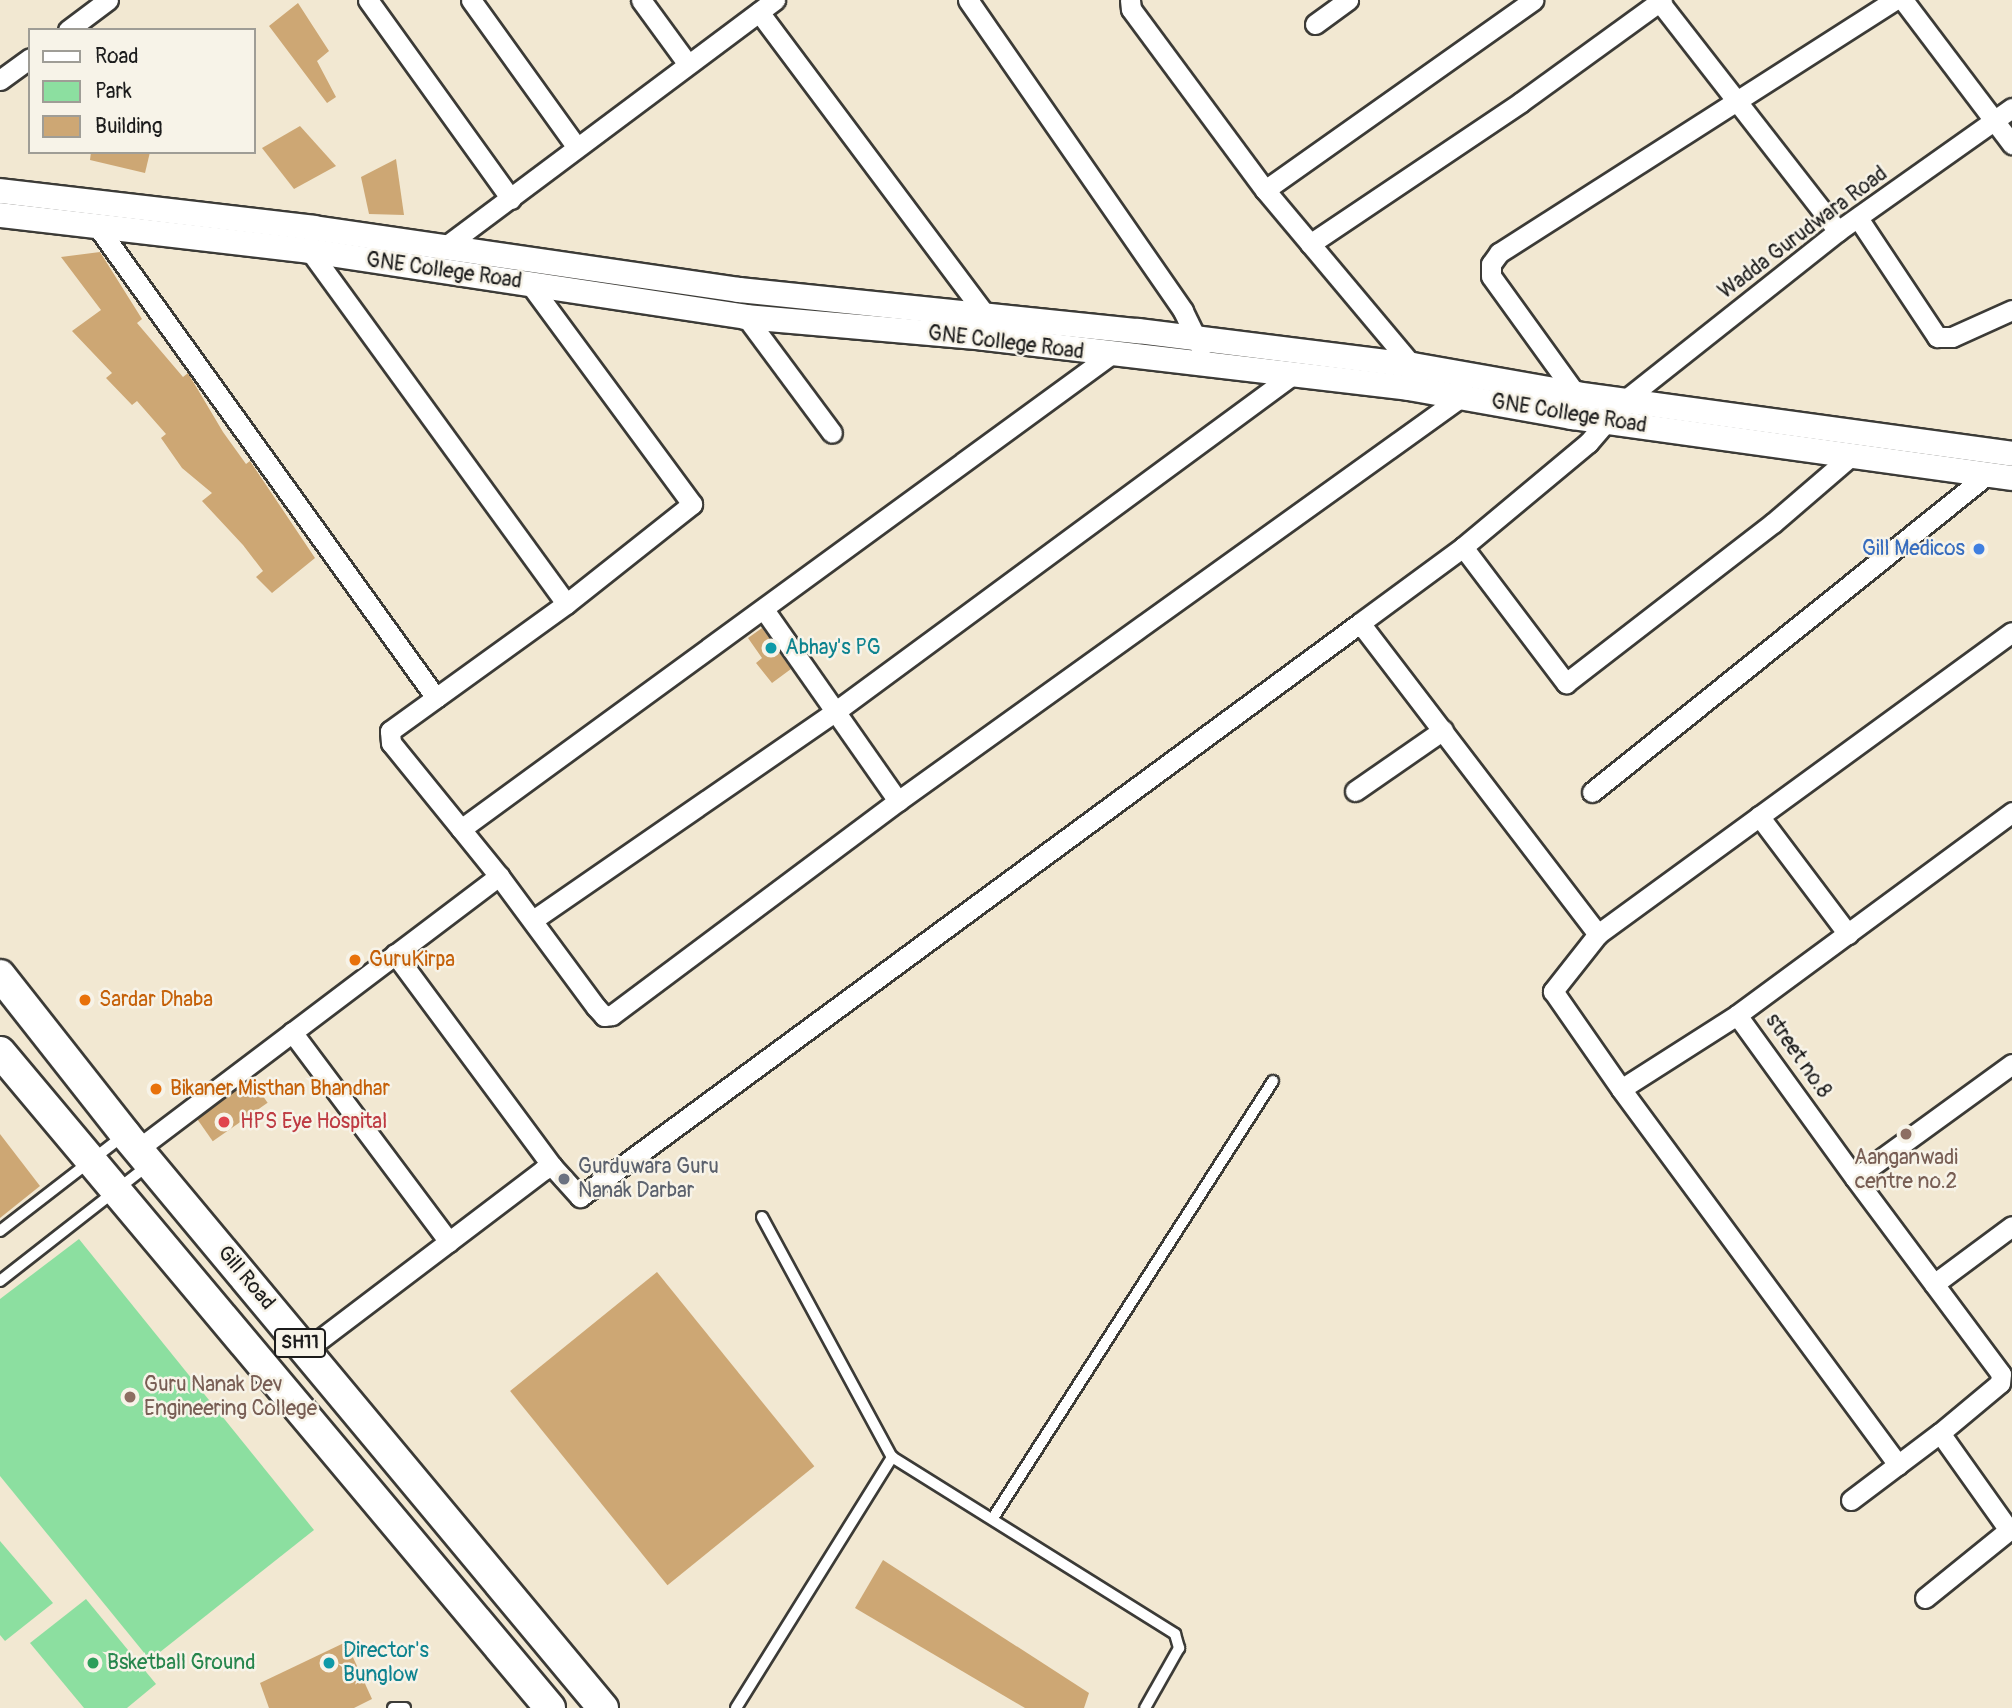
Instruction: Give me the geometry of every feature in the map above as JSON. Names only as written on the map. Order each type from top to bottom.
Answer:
[{"type":"main road","name":"Gill Road","points":[[0,975],[138,1149],[603,1708]]},
{"type":"main road","name":"SH11","points":[[0,1052],[89,1162],[550,1708]]},
{"type":"street","points":[[71,28],[108,0]]},
{"type":"street","points":[[368,0],[511,199]]},
{"type":"street","points":[[471,0],[576,146]]},
{"type":"street","points":[[641,0],[687,63]]},
{"type":"street","points":[[968,0],[1200,339],[1203,366]]},
{"type":"street","points":[[1130,0],[1131,9],[1265,190],[1412,365]]},
{"type":"street","points":[[1315,24],[1348,0]]},
{"type":"street","points":[[1265,190],[1533,0]]},
{"type":"street","points":[[1576,394],[1502,294],[1491,276],[1491,264],[1536,228],[1894,0]]},
{"type":"street","points":[[1903,0],[2012,144]]},
{"type":"street","points":[[1310,244],[1660,1],[1838,231]]},
{"type":"street","points":[[442,249],[687,63],[767,6],[986,315]]},
{"type":"street","points":[[0,80],[28,59]]},
{"type":"street","name":"Wadda Gurudwara Road","points":[[552,1167],[580,1197],[1463,547],[1611,421],[1625,400],[1838,231],[2012,108]]},
{"type":"street","name":"GNE College Road","points":[[0,191],[314,228],[442,249],[739,290],[986,315],[1412,365],[1462,386],[1611,421],[2000,476]]},
{"type":"street","name":"GNE College Road","points":[[0,215],[310,251],[746,317],[984,338],[1292,375],[1576,394],[2012,454]]},
{"type":"street","points":[[1858,218],[1937,337],[1952,337],[2012,310]]},
{"type":"street","points":[[97,226],[436,698]]},
{"type":"street","points":[[310,251],[566,604]]},
{"type":"street","points":[[529,284],[692,504],[566,604],[388,736],[533,920],[604,1016],[612,1014],[1462,386]]},
{"type":"street","points":[[746,317],[831,433]]},
{"type":"street","points":[[461,829],[765,611],[1110,355]]},
{"type":"street","points":[[533,920],[836,711],[1292,375]]},
{"type":"street","points":[[1463,547],[1566,683],[1773,523],[1852,455]]},
{"type":"street","points":[[1592,792],[2000,476]]},
{"type":"street","points":[[765,611],[898,801]]},
{"type":"street","points":[[1360,623],[1598,933]]},
{"type":"street","points":[[1898,1465],[1621,1088],[1553,991],[1598,933],[2012,632]]},
{"type":"street","points":[[1355,792],[1443,730]]},
{"type":"street","points":[[1737,1015],[2012,812]]},
{"type":"street","points":[[1759,816],[1848,934]]},
{"type":"street","points":[[138,1149],[499,876]]},
{"type":"street","points":[[306,1350],[552,1167],[395,954]]},
{"type":"street","name":"street no.8","points":[[1621,1088],[1737,1015],[2001,1374],[2000,1383],[1940,1433],[1851,1500]]},
{"type":"street","points":[[292,1032],[449,1242]]},
{"type":"street","points":[[1855,1178],[2012,1065]]},
{"type":"street","points":[[1934,1284],[2012,1226]]},
{"type":"street","points":[[1925,1598],[2010,1529],[1940,1433]]},
{"type":"lane","points":[[993,1518],[1273,1081]]},
{"type":"lane","points":[[0,1214],[4,1228],[89,1162],[138,1149]]},
{"type":"lane","points":[[0,1281],[115,1192],[138,1149]]},
{"type":"lane","points":[[762,1217],[892,1457],[1175,1634],[1179,1648],[1145,1708]]},
{"type":"lane","points":[[736,1708],[892,1457]]},
{"type":"lane","points":[[393,1708],[405,1708]]},
{"type":"green space","points":[[79,1239],[314,1530],[150,1660],[0,1476],[0,1299]]},
{"type":"green space","points":[[0,1541],[53,1603],[5,1641],[0,1635]]},
{"type":"green space","name":"Bsketball Ground","points":[[86,1599],[156,1684],[127,1708],[84,1708],[30,1643]]},
{"type":"building","points":[[298,3],[329,51],[317,61],[336,97],[327,103],[269,26]]},
{"type":"building","points":[[300,126],[336,166],[294,189],[262,148]]},
{"type":"building","points":[[91,154],[150,154],[145,173],[90,160]]},
{"type":"building","points":[[396,159],[404,215],[369,214],[361,177]]},
{"type":"building","points":[[100,252],[142,319],[137,323],[183,377],[188,373],[223,432],[246,464],[250,461],[315,558],[272,593],[256,577],[263,571],[202,501],[212,493],[182,468],[161,438],[166,434],[137,401],[132,405],[106,378],[112,373],[72,331],[101,310],[61,257]]},
{"type":"building","name":"Abhay's PG","points":[[762,628],[791,669],[772,683],[756,663],[762,658],[748,638]]},
{"type":"building","points":[[251,1079],[268,1103],[213,1141],[196,1117]]},
{"type":"building","points":[[0,1134],[40,1186],[0,1218]]},
{"type":"building","points":[[657,1272],[814,1466],[667,1585],[510,1391]]},
{"type":"building","points":[[883,1560],[1089,1693],[1084,1708],[1025,1708],[855,1608]]},
{"type":"building","name":"Director's Bunglow","points":[[346,1642],[372,1699],[354,1708],[269,1708],[260,1683]]},
{"type":"place","name":"Gill Medicos","points":[[1979,549]]},
{"type":"place","name":"Abhay's PG","points":[[771,648]]},
{"type":"place","name":"GuruKirpa","points":[[355,960]]},
{"type":"place","name":"Sardar Dhaba","points":[[85,1000]]},
{"type":"place","name":"Bikaner Misthan Bhandhar","points":[[156,1089]]},
{"type":"place","name":"HPS Eye Hospital","points":[[224,1122]]},
{"type":"place","name":"Aanganwadi centre no.2","points":[[1906,1134]]},
{"type":"place","name":"Gurduwara Guru Nanak Darbar","points":[[564,1179]]},
{"type":"place","name":"Guru Nanak Dev Engineering College","points":[[130,1397]]},
{"type":"place","name":"Bsketball Ground","points":[[93,1663]]},
{"type":"place","name":"Director's Bunglow","points":[[329,1663]]}]
